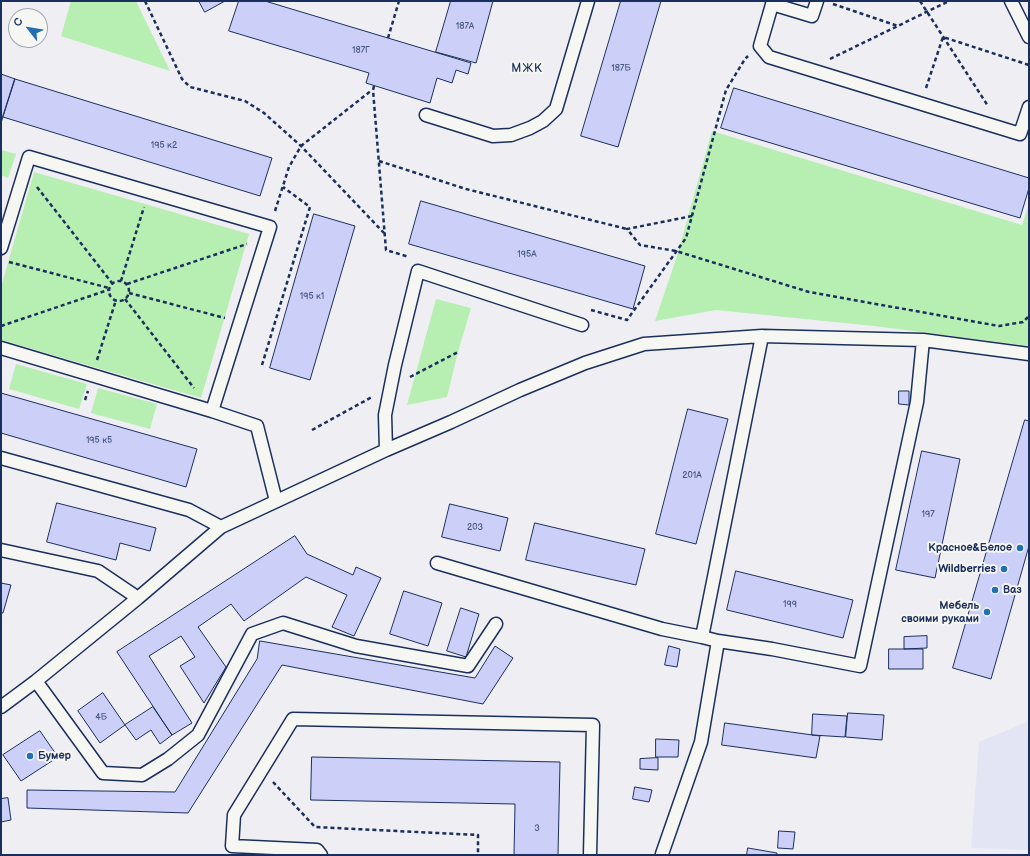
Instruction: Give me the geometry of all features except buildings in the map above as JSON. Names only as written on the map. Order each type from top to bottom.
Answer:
[{"type":"lane","points":[[426,115],[493,136],[511,135],[530,128],[543,121],[556,109],[588,1]]},
{"type":"lane","points":[[817,1],[812,16],[772,2],[760,46],[769,57],[1020,134],[1029,107]]},
{"type":"lane","points":[[1011,1],[1029,36]]},
{"type":"lane","points":[[1,248],[28,157],[149,192],[269,232],[212,411]]},
{"type":"lane","points":[[386,450],[385,415],[418,271],[582,325]]},
{"type":"lane","points":[[702,637],[762,336]]},
{"type":"lane","points":[[1,707],[36,681],[138,598],[221,527],[386,450],[520,390],[578,366],[644,344],[762,336],[923,340],[1029,354]]},
{"type":"lane","points":[[437,563],[662,629],[718,641],[772,649],[860,666],[917,402],[923,340]]},
{"type":"lane","points":[[1,348],[212,411],[257,426],[276,501]]},
{"type":"lane","points":[[1,458],[189,510],[221,527]]},
{"type":"lane","points":[[1,550],[98,571],[138,598]]},
{"type":"lane","points":[[36,681],[102,773],[142,775],[168,759],[198,735],[252,634],[283,623],[356,646],[468,666],[496,624]]},
{"type":"lane","points":[[662,854],[701,742],[718,641]]},
{"type":"lane","points":[[321,855],[317,850],[232,846],[234,815],[293,719],[593,725],[590,855]]},
{"type":"path","points":[[145,1],[182,79],[190,87],[245,101],[264,112],[301,146],[384,233]]},
{"type":"path","points":[[388,38],[399,1]]},
{"type":"path","points":[[920,1],[1002,129]]},
{"type":"path","points":[[808,69],[949,1]]},
{"type":"path","points":[[830,4],[898,26]]},
{"type":"path","points":[[943,38],[1029,66]]},
{"type":"path","points":[[920,104],[943,38]]},
{"type":"path","points":[[590,309],[627,320],[686,238],[726,90],[745,59],[760,46]]},
{"type":"path","points":[[374,86],[373,90],[378,161],[386,250],[416,259]]},
{"type":"path","points":[[127,284],[269,232],[289,167],[301,146],[373,90]]},
{"type":"path","points":[[378,161],[466,188],[627,230],[692,216]]},
{"type":"path","points":[[24,171],[112,283]]},
{"type":"path","points":[[262,365],[310,206],[283,187]]},
{"type":"path","points":[[122,281],[149,192]]},
{"type":"path","points":[[627,230],[640,245],[676,251],[809,292],[999,326],[1022,322],[1029,316]]},
{"type":"path","points":[[9,262],[109,289]]},
{"type":"path","points":[[1,326],[109,289],[114,281],[122,281],[127,284],[129,293],[125,299],[119,301],[112,298],[109,289]]},
{"type":"path","points":[[129,293],[240,322]]},
{"type":"path","points":[[125,299],[212,411]]},
{"type":"path","points":[[85,400],[116,300]]},
{"type":"path","points":[[262,770],[315,827],[478,836],[478,855]]},
{"type":"shaded area","points":[[1029,721],[1029,850],[971,848],[979,742]]},
{"type":"green space","points":[[71,1],[136,1],[170,71],[61,36]]},
{"type":"green space","points":[[712,131],[1022,225],[1029,207],[1029,346],[874,326],[716,310],[655,321],[677,256]]},
{"type":"green space","points":[[1,150],[16,154],[8,178],[1,175]]},
{"type":"green space","points":[[34,172],[249,234],[201,398],[1,340],[1,287]]},
{"type":"green space","points":[[436,299],[471,308],[447,397],[407,405]]},
{"type":"green space","points":[[16,364],[87,384],[79,409],[9,389]]},
{"type":"green space","points":[[98,388],[157,404],[150,429],[91,413]]},
{"type":"place","name":"Красное&Белое","points":[[1020,548]]},
{"type":"place","name":"Wildberries","points":[[1004,569]]},
{"type":"place","name":"Ваз","points":[[995,590]]},
{"type":"place","name":"Мебель своими руками","points":[[987,612]]},
{"type":"place","name":"Бумер","points":[[30,756]]},
{"type":"district","name":"МЖК","points":[[527,69]]}]
